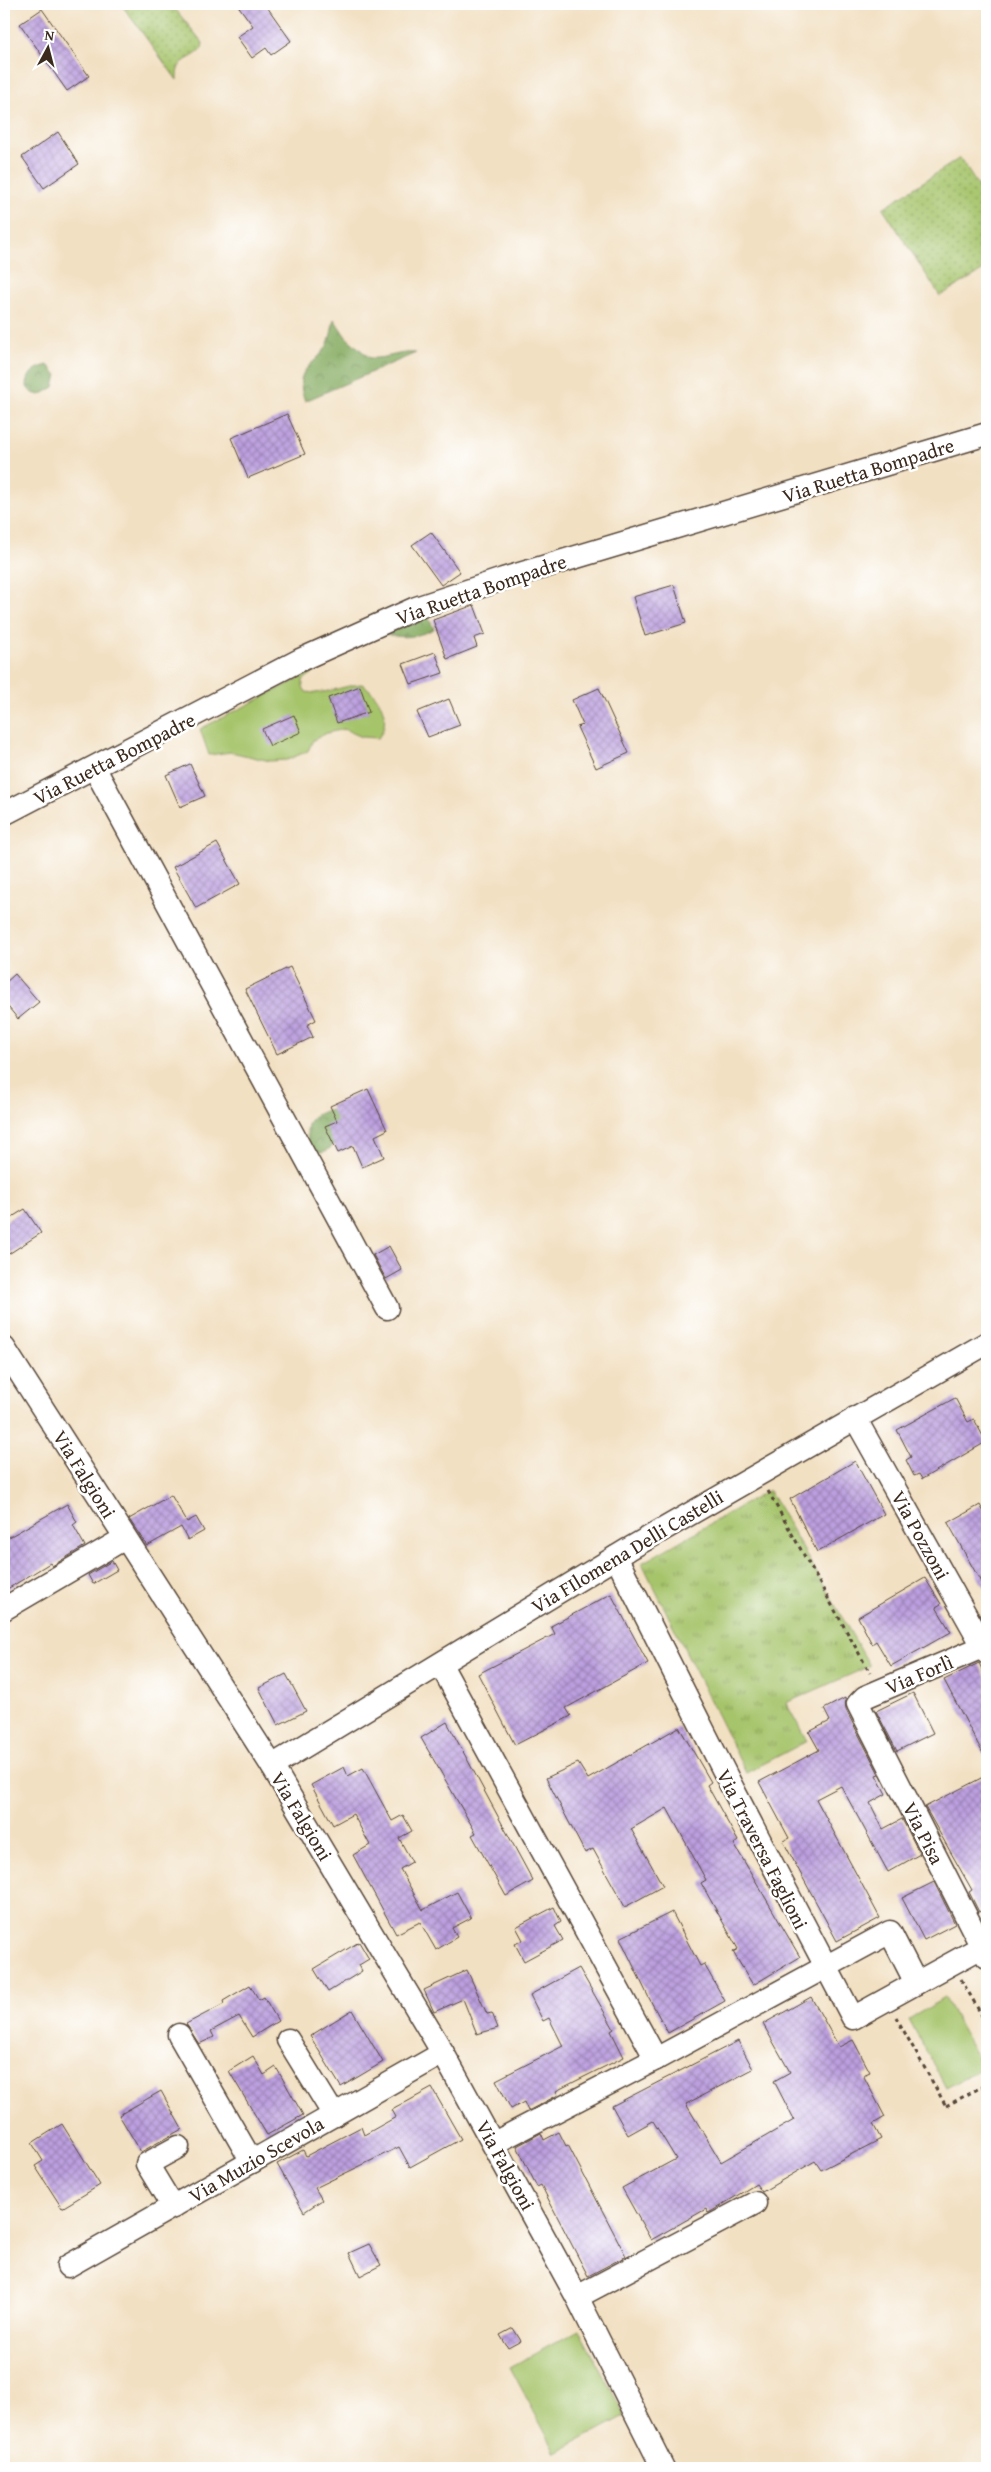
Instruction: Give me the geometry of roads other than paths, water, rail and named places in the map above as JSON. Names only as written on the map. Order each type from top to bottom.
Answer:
[{"type":"street","name":"Via Ruetta Bompadre","points":[[4,814],[300,660],[416,608],[503,579],[987,434]]},
{"type":"street","points":[[95,768],[387,1308]]},
{"type":"street","name":"Via FIlomena Delli Castelli","points":[[272,1766],[441,1665],[616,1556],[987,1343]]},
{"type":"street","name":"Via Falgioni","points":[[4,1348],[272,1766],[443,2053],[577,2297],[663,2468]]},
{"type":"street","name":"Via Pozzoni","points":[[855,1418],[986,1648]]},
{"type":"street","points":[[4,1609],[125,1538]]},
{"type":"street","name":"Via Traversa Faglioni","points":[[616,1556],[825,1969],[853,2018],[916,1983]]},
{"type":"street","name":"Via Forlì","points":[[860,1708],[858,1704],[865,1697],[986,1648]]},
{"type":"street","points":[[441,1665],[656,2060]]},
{"type":"street","name":"Via Pisa","points":[[860,1708],[986,1950]]},
{"type":"street","points":[[494,2143],[656,2060],[890,1932],[916,1983],[986,1950]]},
{"type":"street","points":[[179,2035],[252,2162]]},
{"type":"street","points":[[288,2040],[334,2115]]},
{"type":"street","name":"Via Muzio Scevola","points":[[68,2266],[443,2053]]},
{"type":"street","points":[[173,2207],[147,2164],[178,2147]]},
{"type":"street","points":[[577,2297],[755,2203]]}]
